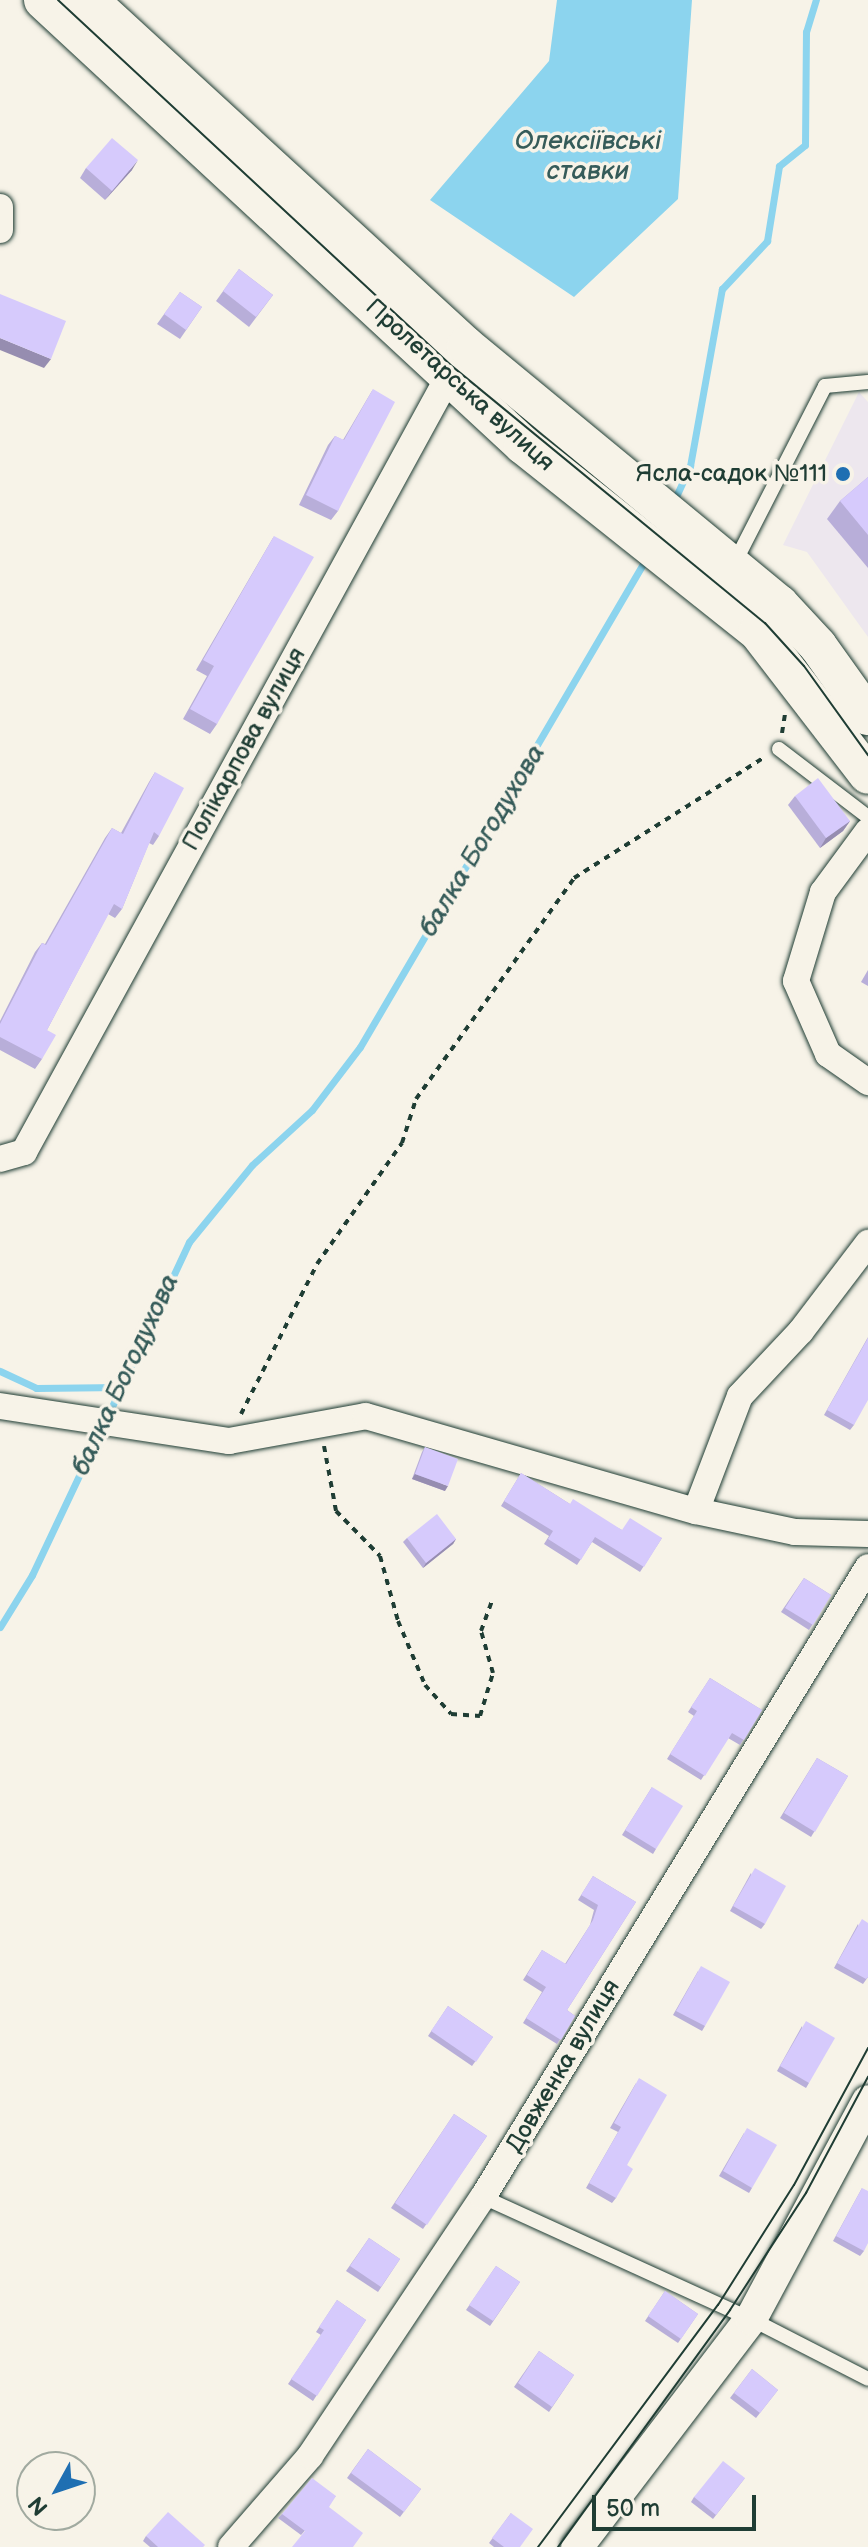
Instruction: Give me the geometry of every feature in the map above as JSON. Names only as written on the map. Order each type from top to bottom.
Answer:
[{"type":"main road","name":"Пролетарська вулиця","points":[[43,0],[456,361],[588,449],[711,564],[758,632],[797,676],[868,775]]},
{"type":"main road","name":"Пролетарська вулиця","points":[[89,0],[456,361],[577,486],[779,604],[818,646],[868,716]]},
{"type":"street","points":[[0,207],[0,230]]},
{"type":"street","name":"Полікарпова вулиця","points":[[12,1155],[456,361]]},
{"type":"street","points":[[868,831],[823,892],[796,981],[828,1054],[868,1082]]},
{"type":"street","points":[[696,1511],[740,1396],[801,1331],[868,1243]]},
{"type":"street","points":[[0,1406],[82,1418],[151,1433],[229,1441],[366,1416],[696,1511],[795,1532],[868,1534]]},
{"type":"street","name":"Довженка вулиця","points":[[231,2547],[310,2456],[483,2197],[868,1567]]},
{"type":"street","points":[[577,2547],[751,2319],[868,2101]]},
{"type":"lane","points":[[711,564],[825,386],[868,382]]},
{"type":"lane","points":[[779,749],[868,817]]},
{"type":"lane","points":[[483,2197],[751,2319],[868,2379]]},
{"type":"path","points":[[229,1441],[317,1264],[402,1143],[416,1099],[574,878],[779,749],[797,676]]},
{"type":"path","points":[[320,1424],[336,1511],[380,1556],[398,1621],[425,1685],[451,1714],[480,1716],[493,1673],[481,1631],[493,1598]]},
{"type":"shaded area","name":"Ясла-садок №111","points":[[859,392],[868,402],[868,637],[807,552],[783,545]]},
{"type":"water","name":"Олексіївські ставки","points":[[557,0],[692,0],[678,199],[574,297],[430,200],[549,61]]},
{"type":"building","points":[[112,138],[138,160],[112,191],[86,168]]},
{"type":"building","points":[[239,269],[273,295],[256,317],[223,291]]},
{"type":"building","points":[[180,292],[202,307],[186,330],[164,314]]},
{"type":"building","points":[[0,294],[66,321],[51,359],[0,338]]},
{"type":"building","points":[[373,389],[395,402],[338,511],[306,495],[335,436],[344,440]]},
{"type":"building","points":[[868,477],[868,535],[840,501]]},
{"type":"building","points":[[274,536],[314,557],[217,724],[190,709],[214,666],[203,660]]},
{"type":"building","points":[[155,772],[184,788],[159,836],[154,832],[122,909],[114,904],[47,1030],[56,1035],[42,1059],[0,1037],[0,1024],[42,943],[46,945],[112,828],[123,834]]},
{"type":"building","points":[[818,778],[850,821],[826,838],[795,796]]},
{"type":"building","points":[[868,1338],[868,1400],[854,1425],[827,1410]]},
{"type":"building","points":[[425,1447],[458,1459],[448,1486],[415,1474]]},
{"type":"building","points":[[521,1473],[570,1504],[573,1499],[622,1530],[630,1518],[662,1538],[644,1567],[595,1537],[581,1560],[548,1539],[553,1531],[504,1501]]},
{"type":"building","points":[[437,1514],[456,1539],[426,1563],[407,1538]]},
{"type":"building","points":[[804,1578],[831,1595],[813,1625],[785,1608]]},
{"type":"building","points":[[710,1678],[762,1710],[744,1740],[732,1733],[705,1776],[670,1754],[697,1711],[691,1707]]},
{"type":"building","points":[[817,1758],[848,1776],[815,1832],[784,1813]]},
{"type":"building","points":[[652,1787],[683,1806],[656,1849],[625,1830]]},
{"type":"building","points":[[755,1868],[786,1886],[765,1924],[733,1906]]},
{"type":"building","points":[[593,1876],[636,1902],[567,2010],[575,2016],[561,2040],[526,2018],[546,1987],[527,1975],[542,1950],[566,1964],[593,1920],[598,1905],[581,1895]]},
{"type":"building","points":[[862,1919],[868,1923],[866,1979],[837,1963]]},
{"type":"building","points":[[701,1966],[730,1982],[705,2026],[676,2011]]},
{"type":"building","points":[[448,2006],[493,2037],[476,2062],[431,2031]]},
{"type":"building","points":[[806,2021],[835,2038],[809,2083],[780,2066]]},
{"type":"building","points":[[639,2078],[667,2095],[627,2165],[633,2169],[616,2198],[589,2183],[621,2127],[614,2123]]},
{"type":"building","points":[[454,2114],[487,2136],[427,2225],[395,2203]]},
{"type":"building","points":[[747,2128],[777,2145],[752,2188],[723,2171]]},
{"type":"building","points":[[862,2188],[868,2191],[868,2243],[864,2251],[836,2236]]},
{"type":"building","points":[[369,2238],[400,2259],[381,2287],[350,2266]]},
{"type":"building","points":[[496,2266],[520,2282],[493,2321],[469,2305]]},
{"type":"building","points":[[665,2291],[698,2314],[681,2339],[648,2316]]},
{"type":"building","points":[[337,2300],[366,2320],[317,2396],[291,2379],[324,2330],[319,2327]]},
{"type":"building","points":[[539,2351],[574,2375],[552,2407],[518,2383]]},
{"type":"building","points":[[752,2369],[778,2390],[760,2413],[734,2393]]},
{"type":"building","points":[[368,2449],[421,2489],[404,2512],[351,2473]]},
{"type":"building","points":[[723,2461],[745,2478],[716,2515],[694,2497]]},
{"type":"building","points":[[312,2478],[336,2496],[329,2507],[363,2533],[353,2547],[292,2547],[305,2531],[282,2514]]},
{"type":"building","points":[[168,2512],[205,2545],[158,2547],[146,2536]]},
{"type":"building","points":[[511,2513],[533,2529],[520,2547],[504,2547],[492,2538]]},
{"type":"waterway","name":"балка Богодухова","points":[[673,503],[690,466],[722,289],[767,241],[779,166],[805,145],[806,32],[816,0]]},
{"type":"waterway","name":"балка Богодухова","points":[[108,1415],[189,1242],[252,1165],[312,1110],[360,1047],[647,557]]},
{"type":"waterway","points":[[0,1371],[36,1388],[121,1387]]},
{"type":"waterway","name":"балка Богодухова","points":[[0,1627],[32,1575],[102,1427]]},
{"type":"tram line","points":[[58,0],[453,367],[765,623],[804,666],[868,755]]},
{"type":"tram line","points":[[538,2547],[718,2305],[794,2185],[868,2048]]},
{"type":"tram line","points":[[558,2547],[730,2310],[806,2193],[868,2077]]},
{"type":"place","name":"Ясла-садок №111","points":[[843,474]]}]
